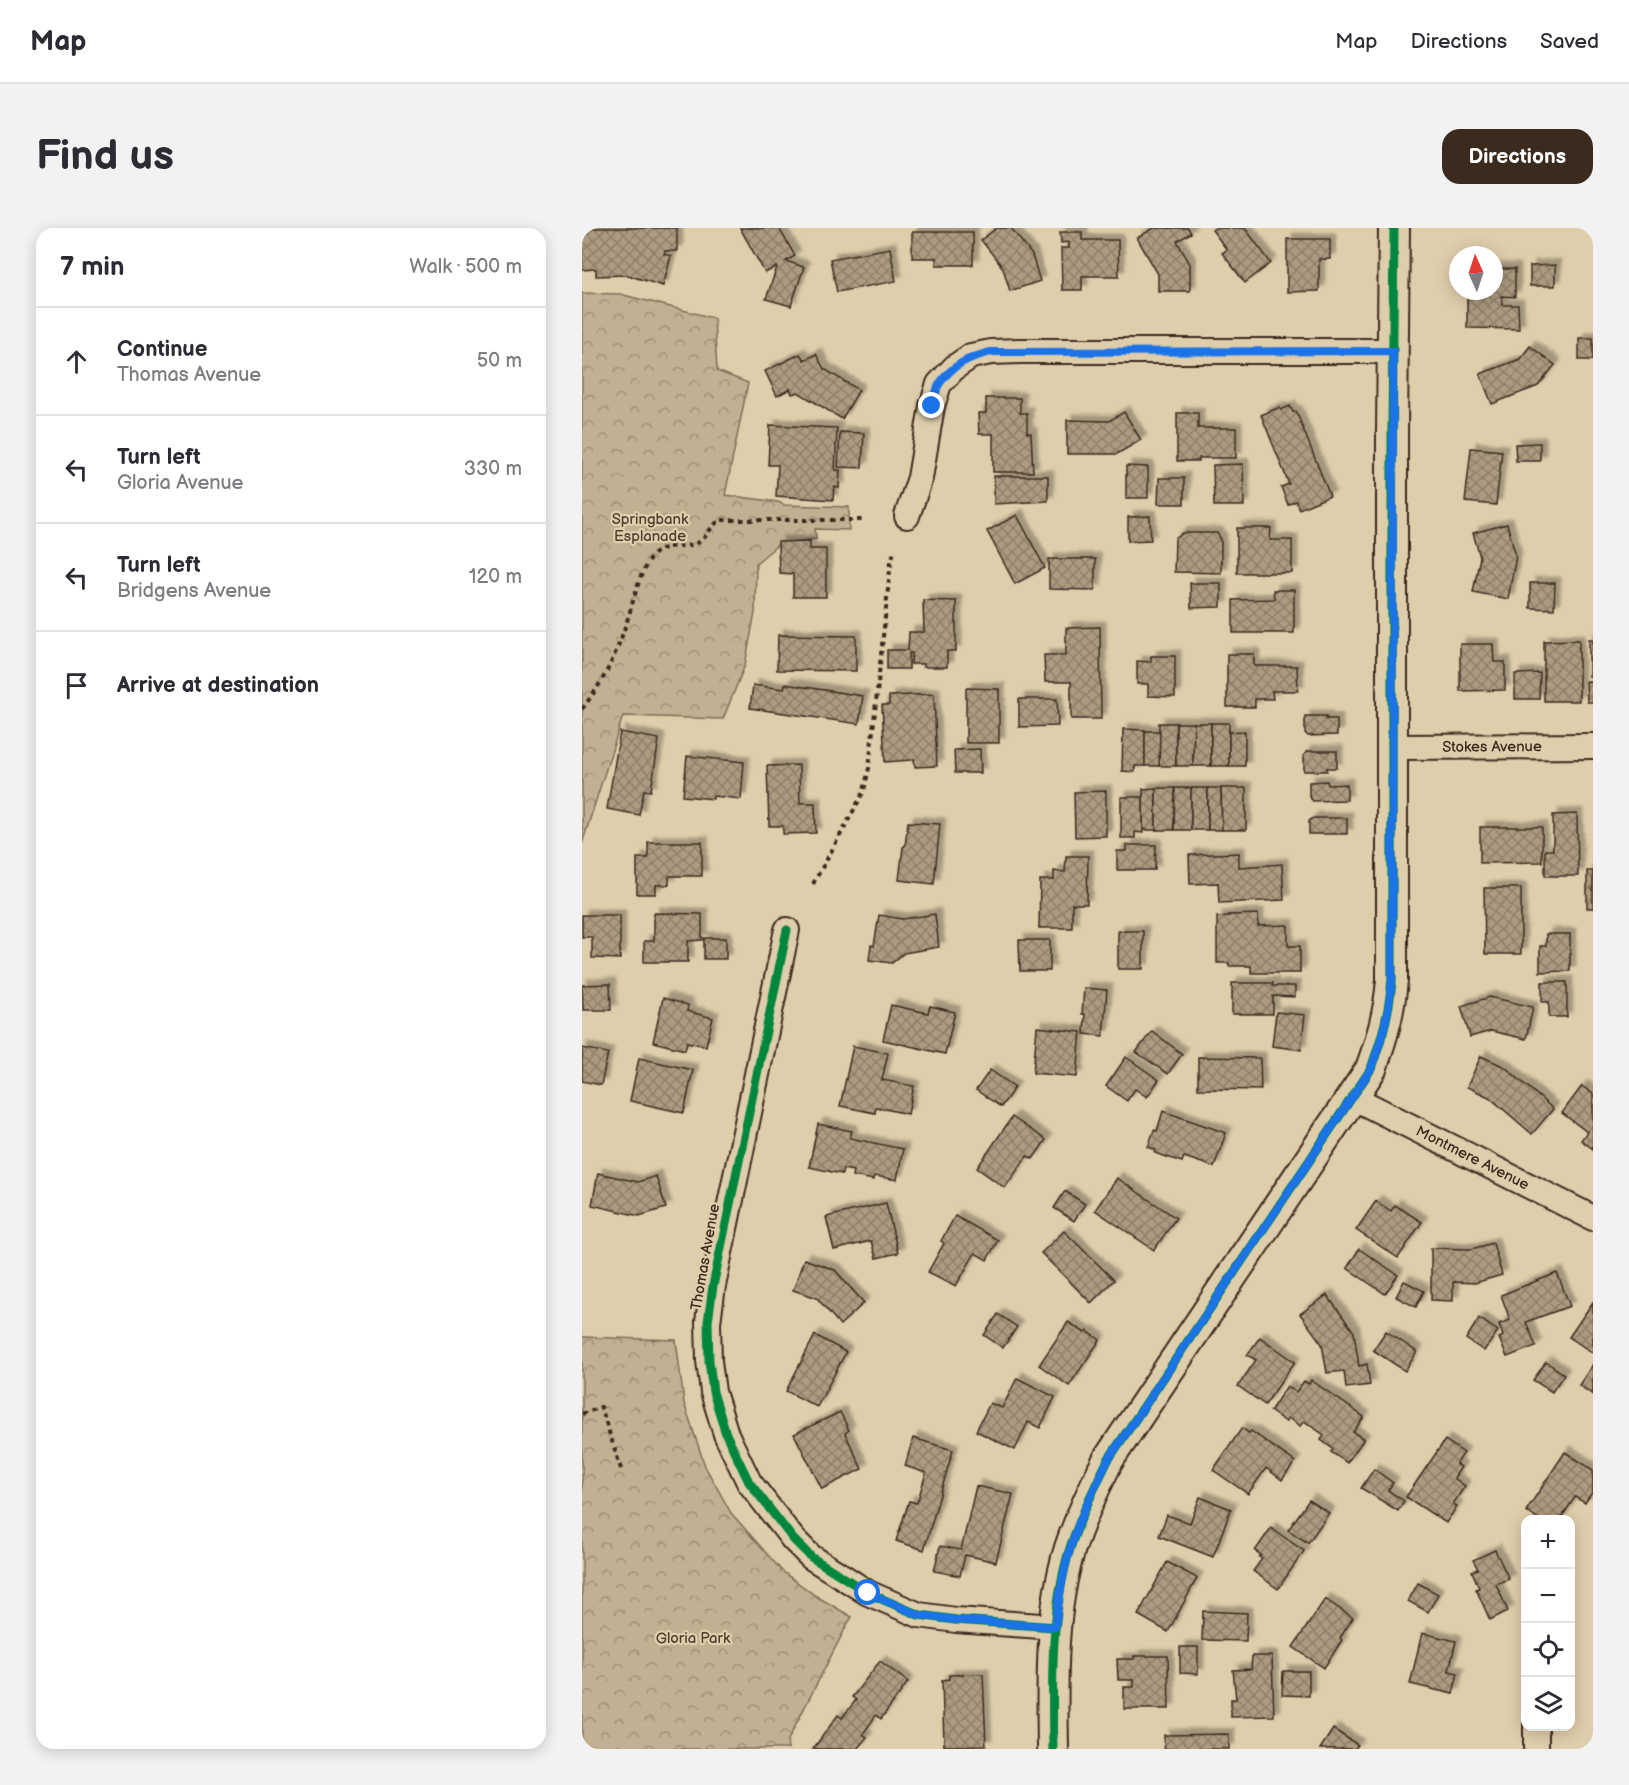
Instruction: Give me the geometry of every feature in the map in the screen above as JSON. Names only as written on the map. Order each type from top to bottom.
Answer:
[{"type":"street","points":[[1053,1749],[1052,1696],[1055,1627],[1070,1549],[1089,1498],[1108,1460],[1371,1069],[1390,1008],[1392,980],[1394,228]]},
{"type":"street","points":[[907,516],[920,478],[932,406],[939,384],[955,366],[971,356],[991,352],[1020,351],[1393,351]]},
{"type":"street","name":"Stokes Avenue","points":[[1392,747],[1593,746]]},
{"type":"street","name":"Thomas Avenue","points":[[788,930],[712,1286],[708,1322],[709,1361],[713,1392],[726,1434],[749,1482],[793,1539],[811,1557],[868,1593],[919,1615],[1055,1627]]},
{"type":"street","name":"Montmere Avenue","points":[[1352,1097],[1593,1218]]},
{"type":"street","points":[[1536,1731],[1536,1749]]},
{"type":"path","points":[[582,709],[609,668],[626,626],[642,574],[649,560],[662,548],[698,543],[715,523],[722,520],[863,520]]},
{"type":"path","points":[[813,884],[864,791],[869,768],[891,561],[894,552]]},
{"type":"path","points":[[582,1414],[601,1407],[622,1472]]},
{"type":"green space","name":"Springbank Esplanade","points":[[582,293],[620,294],[714,318],[717,371],[748,383],[725,495],[778,502],[784,505],[849,507],[849,530],[815,529],[816,539],[780,543],[756,563],[755,613],[745,665],[723,719],[623,716],[582,844]]},
{"type":"green space","name":"Gloria Park","points":[[582,1337],[676,1340],[684,1403],[705,1466],[731,1513],[782,1571],[816,1596],[852,1617],[787,1742],[788,1749],[582,1749]]},
{"type":"building","points":[[582,228],[677,228],[677,251],[665,251],[664,254],[671,256],[663,286],[627,275],[596,276],[596,269],[582,270]]},
{"type":"building","points":[[740,228],[779,228],[795,256],[786,261],[804,267],[791,306],[766,299],[777,267],[765,273]]},
{"type":"building","points":[[997,228],[1011,228],[1032,255],[1040,281],[1010,291],[1003,268],[981,240]]},
{"type":"building","points":[[1154,228],[1188,228],[1191,233],[1177,241],[1190,264],[1190,291],[1158,291],[1158,274],[1137,238]]},
{"type":"building","points":[[1215,228],[1245,228],[1271,263],[1245,283],[1222,253],[1227,250],[1212,230]]},
{"type":"building","points":[[912,232],[973,232],[973,265],[936,265],[936,258],[912,258]]},
{"type":"building","points":[[1060,232],[1082,232],[1082,240],[1118,240],[1119,276],[1082,276],[1082,290],[1062,290],[1061,248],[1069,248],[1069,242],[1061,243]]},
{"type":"building","points":[[1287,239],[1330,239],[1330,259],[1319,259],[1319,291],[1287,292]]},
{"type":"building","points":[[890,248],[896,281],[837,292],[830,259]]},
{"type":"building","points":[[1555,265],[1555,286],[1530,286],[1530,266]]},
{"type":"building","points":[[1503,269],[1515,269],[1515,297],[1503,296]]},
{"type":"building","points":[[1467,300],[1502,300],[1502,305],[1518,305],[1519,329],[1467,328]]},
{"type":"building","points":[[1579,338],[1593,338],[1593,360],[1579,360]]},
{"type":"building","points":[[1530,346],[1555,365],[1538,386],[1492,404],[1480,374],[1520,359]]},
{"type":"building","points":[[800,354],[804,360],[816,354],[824,369],[859,390],[842,419],[798,392],[792,394],[790,389],[777,396],[765,371]]},
{"type":"building","points":[[986,398],[1020,398],[1020,413],[1027,413],[1027,433],[1031,433],[1033,472],[993,472],[993,434],[979,434],[978,413],[986,413]]},
{"type":"building","points":[[1290,406],[1293,412],[1296,411],[1330,496],[1299,509],[1296,501],[1288,505],[1281,487],[1289,484],[1261,415],[1280,407],[1281,410]]},
{"type":"building","points":[[1124,412],[1141,440],[1117,454],[1067,454],[1067,420],[1109,421]]},
{"type":"building","points":[[1177,413],[1198,413],[1198,428],[1236,428],[1236,458],[1199,458],[1199,461],[1177,461]]},
{"type":"building","points":[[770,425],[837,428],[835,470],[840,470],[839,488],[834,487],[833,500],[776,496],[778,465],[768,465]]},
{"type":"building","points":[[840,432],[864,433],[862,468],[838,467]]},
{"type":"building","points":[[1540,443],[1540,461],[1516,461],[1515,444]]},
{"type":"building","points":[[1471,448],[1502,451],[1496,505],[1465,502]]},
{"type":"building","points":[[1243,464],[1244,506],[1214,506],[1213,465]]},
{"type":"building","points":[[1126,466],[1148,467],[1148,498],[1126,498]]},
{"type":"building","points":[[994,476],[1048,476],[1048,501],[994,504]]},
{"type":"building","points":[[1159,478],[1184,478],[1184,504],[1158,504]]},
{"type":"building","points":[[1017,515],[1045,568],[1015,584],[987,531]]},
{"type":"building","points":[[1150,516],[1151,540],[1128,541],[1128,517]]},
{"type":"building","points":[[1507,524],[1516,556],[1508,599],[1473,592],[1480,557],[1473,533]]},
{"type":"building","points":[[1237,528],[1271,528],[1270,540],[1292,540],[1292,573],[1237,573]]},
{"type":"building","points":[[1183,533],[1217,533],[1221,539],[1221,573],[1174,572],[1175,539]]},
{"type":"building","points":[[810,541],[810,549],[826,549],[826,597],[793,597],[793,574],[779,573],[778,542]]},
{"type":"building","points":[[1049,559],[1095,559],[1095,590],[1049,589]]},
{"type":"building","points":[[1190,583],[1221,583],[1221,607],[1191,608]]},
{"type":"building","points":[[1530,583],[1555,583],[1554,609],[1530,608]]},
{"type":"building","points":[[1273,590],[1294,590],[1294,633],[1233,633],[1233,600],[1274,599]]},
{"type":"building","points":[[923,600],[956,601],[956,651],[947,651],[947,667],[923,667],[923,664],[911,664],[912,653],[909,653],[909,669],[887,669],[887,650],[908,650],[909,632],[924,632]]},
{"type":"building","points":[[1100,627],[1101,719],[1071,719],[1071,682],[1045,682],[1044,655],[1066,655],[1066,628]]},
{"type":"building","points":[[778,635],[856,636],[856,671],[777,670]]},
{"type":"building","points":[[1589,639],[1593,639],[1593,676],[1589,676]]},
{"type":"building","points":[[1579,640],[1579,701],[1544,701],[1544,641]]},
{"type":"building","points":[[1460,644],[1493,644],[1494,662],[1505,662],[1505,690],[1460,691]]},
{"type":"building","points":[[1227,654],[1254,654],[1254,666],[1297,666],[1298,691],[1272,691],[1273,699],[1255,699],[1255,707],[1227,707]]},
{"type":"building","points":[[1151,656],[1175,656],[1175,697],[1148,696],[1148,684],[1137,684],[1137,661],[1151,662]]},
{"type":"building","points":[[1540,673],[1539,699],[1515,699],[1515,674]]},
{"type":"building","points":[[1586,681],[1593,681],[1593,702],[1587,702]]},
{"type":"building","points":[[785,684],[863,696],[859,724],[750,708],[753,685],[784,689]]},
{"type":"building","points":[[966,688],[999,689],[999,743],[966,743]]},
{"type":"building","points":[[934,694],[937,766],[915,767],[914,759],[885,762],[882,705],[889,705],[889,696]]},
{"type":"building","points":[[1019,699],[1057,699],[1058,726],[1019,727]]},
{"type":"building","points":[[1305,716],[1327,716],[1326,719],[1337,719],[1337,735],[1308,736],[1305,733]]},
{"type":"building","points":[[1159,723],[1176,723],[1176,766],[1159,766]]},
{"type":"building","points":[[1176,723],[1194,723],[1193,766],[1176,766]]},
{"type":"building","points":[[1194,723],[1211,723],[1211,766],[1193,766]]},
{"type":"building","points":[[1211,723],[1229,723],[1229,766],[1211,766]]},
{"type":"building","points":[[1123,729],[1145,730],[1145,766],[1135,766],[1135,772],[1122,771]]},
{"type":"building","points":[[1145,731],[1160,731],[1159,766],[1145,766]]},
{"type":"building","points":[[1245,731],[1245,766],[1229,766],[1229,732]]},
{"type":"building","points":[[620,732],[659,739],[651,791],[644,790],[639,815],[607,809]]},
{"type":"building","points":[[980,749],[981,773],[955,773],[954,750]]},
{"type":"building","points":[[1307,751],[1337,751],[1337,768],[1327,768],[1327,771],[1304,771],[1304,755]]},
{"type":"building","points":[[687,756],[744,762],[741,799],[683,796]]},
{"type":"building","points":[[799,765],[800,803],[815,803],[816,833],[783,834],[783,826],[769,826],[767,766]]},
{"type":"building","points":[[1327,781],[1328,785],[1347,784],[1347,800],[1313,801],[1309,797],[1309,782]]},
{"type":"building","points":[[1156,788],[1156,830],[1143,830],[1143,789]]},
{"type":"building","points":[[1156,788],[1175,788],[1174,830],[1156,830]]},
{"type":"building","points":[[1175,788],[1191,788],[1191,830],[1174,830]]},
{"type":"building","points":[[1191,788],[1208,788],[1208,830],[1191,830]]},
{"type":"building","points":[[1208,788],[1221,788],[1222,830],[1208,830]]},
{"type":"building","points":[[1221,788],[1246,788],[1246,830],[1222,830]]},
{"type":"building","points":[[1106,791],[1106,836],[1075,837],[1074,792]]},
{"type":"building","points":[[1121,797],[1143,797],[1143,833],[1135,832],[1135,838],[1121,838]]},
{"type":"building","points":[[1577,814],[1578,876],[1545,876],[1545,850],[1553,850],[1553,815]]},
{"type":"building","points":[[1313,818],[1347,818],[1347,834],[1309,834],[1309,821]]},
{"type":"building","points":[[908,822],[940,824],[934,884],[899,880]]},
{"type":"building","points":[[1480,827],[1542,827],[1542,862],[1480,863]]},
{"type":"building","points":[[648,842],[702,842],[702,876],[669,876],[669,885],[656,885],[656,894],[637,894],[637,858],[648,858]]},
{"type":"building","points":[[1127,845],[1156,845],[1155,870],[1117,870],[1117,851],[1127,851]]},
{"type":"building","points":[[1239,853],[1239,867],[1282,864],[1284,900],[1219,903],[1218,883],[1190,884],[1189,855]]},
{"type":"building","points":[[1066,856],[1088,856],[1087,904],[1072,904],[1072,928],[1039,928],[1040,880],[1054,880],[1054,871],[1065,872]]},
{"type":"building","points":[[1587,871],[1593,871],[1593,908],[1587,908]]},
{"type":"building","points":[[1484,888],[1521,888],[1521,954],[1485,954]]},
{"type":"building","points":[[654,913],[702,914],[702,940],[688,941],[688,962],[644,962],[644,941],[654,941]]},
{"type":"building","points":[[935,914],[939,947],[904,953],[892,963],[869,960],[871,945],[874,946],[879,915],[903,919]]},
{"type":"building","points":[[1258,914],[1258,926],[1288,925],[1288,946],[1300,946],[1300,973],[1251,973],[1251,966],[1229,966],[1229,963],[1217,963],[1217,917]]},
{"type":"building","points":[[582,915],[620,915],[620,959],[592,958],[592,937],[582,937]]},
{"type":"building","points":[[1118,931],[1143,931],[1143,969],[1118,969]]},
{"type":"building","points":[[1546,934],[1570,934],[1570,971],[1540,972],[1540,946],[1546,946]]},
{"type":"building","points":[[704,938],[726,938],[726,959],[704,959]]},
{"type":"building","points":[[1019,940],[1050,940],[1050,971],[1020,971]]},
{"type":"building","points":[[1542,982],[1567,982],[1567,1017],[1549,1017],[1549,1002],[1542,1002]]},
{"type":"building","points":[[1232,983],[1273,983],[1272,986],[1295,986],[1295,997],[1273,996],[1273,1014],[1232,1014]]},
{"type":"building","points":[[610,984],[611,1010],[583,1010],[582,985]]},
{"type":"building","points":[[1084,988],[1107,990],[1103,1036],[1084,1034],[1085,1014],[1082,1014]]},
{"type":"building","points":[[1490,997],[1533,1007],[1526,1039],[1491,1031],[1470,1037],[1461,1006]]},
{"type":"building","points":[[663,998],[688,1005],[687,1011],[713,1018],[706,1046],[687,1042],[685,1050],[653,1042]]},
{"type":"building","points":[[891,1005],[928,1013],[930,1006],[955,1012],[945,1054],[883,1040]]},
{"type":"building","points":[[1276,1012],[1305,1015],[1301,1050],[1272,1046]]},
{"type":"building","points":[[1037,1027],[1081,1032],[1077,1077],[1033,1073]]},
{"type":"building","points":[[1152,1031],[1182,1054],[1168,1074],[1136,1052]]},
{"type":"building","points":[[853,1046],[888,1053],[882,1080],[914,1086],[908,1114],[876,1107],[875,1113],[840,1106]]},
{"type":"building","points":[[582,1048],[608,1053],[601,1085],[582,1081]]},
{"type":"building","points":[[1481,1056],[1505,1067],[1553,1109],[1532,1134],[1489,1097],[1467,1087]]},
{"type":"building","points":[[1126,1057],[1159,1080],[1147,1097],[1135,1089],[1127,1101],[1106,1086]]},
{"type":"building","points":[[1198,1057],[1260,1058],[1261,1090],[1198,1089]]},
{"type":"building","points":[[639,1058],[693,1070],[684,1113],[630,1101]]},
{"type":"building","points":[[990,1070],[1015,1087],[1001,1107],[976,1090]]},
{"type":"building","points":[[1582,1086],[1593,1094],[1593,1149],[1581,1140],[1587,1132],[1562,1113]]},
{"type":"building","points":[[1163,1111],[1226,1133],[1214,1167],[1184,1157],[1182,1162],[1155,1153],[1156,1150],[1148,1147],[1154,1130],[1157,1131]]},
{"type":"building","points":[[1012,1117],[1046,1140],[1033,1159],[1027,1156],[1005,1188],[977,1168]]},
{"type":"building","points":[[818,1124],[852,1131],[850,1138],[903,1149],[897,1180],[874,1176],[873,1180],[852,1176],[853,1171],[843,1169],[842,1174],[809,1167]]},
{"type":"building","points":[[598,1173],[638,1182],[656,1176],[666,1208],[639,1216],[592,1205]]},
{"type":"building","points":[[1117,1178],[1176,1218],[1154,1250],[1095,1210]]},
{"type":"building","points":[[1065,1191],[1085,1204],[1074,1221],[1054,1208]]},
{"type":"building","points":[[1376,1201],[1391,1211],[1395,1205],[1422,1222],[1398,1258],[1356,1230]]},
{"type":"building","points":[[886,1203],[898,1253],[876,1258],[871,1241],[834,1250],[826,1217]]},
{"type":"building","points":[[955,1216],[998,1240],[987,1260],[975,1253],[956,1286],[928,1272],[944,1243],[941,1241]]},
{"type":"building","points":[[1064,1231],[1114,1280],[1091,1303],[1041,1253]]},
{"type":"building","points":[[1493,1243],[1502,1275],[1475,1283],[1453,1282],[1453,1301],[1431,1300],[1431,1248],[1472,1249]]},
{"type":"building","points":[[1359,1249],[1398,1275],[1385,1294],[1347,1268]]},
{"type":"building","points":[[804,1259],[835,1270],[864,1303],[840,1325],[817,1298],[793,1290]]},
{"type":"building","points":[[1557,1273],[1570,1306],[1526,1322],[1536,1346],[1507,1357],[1499,1338],[1503,1336],[1499,1324],[1510,1320],[1501,1295]]},
{"type":"building","points":[[1404,1281],[1424,1291],[1416,1307],[1396,1297]]},
{"type":"building","points":[[1327,1295],[1354,1332],[1359,1366],[1367,1364],[1370,1385],[1346,1388],[1344,1371],[1327,1373],[1322,1344],[1300,1314]]},
{"type":"building","points":[[1593,1302],[1593,1353],[1569,1337]]},
{"type":"building","points":[[998,1314],[1017,1327],[1003,1348],[984,1335]]},
{"type":"building","points":[[1479,1318],[1498,1331],[1484,1351],[1466,1339]]},
{"type":"building","points":[[1068,1322],[1100,1340],[1069,1386],[1039,1365]]},
{"type":"building","points":[[1386,1331],[1417,1352],[1405,1371],[1373,1350]]},
{"type":"building","points":[[815,1335],[846,1352],[817,1407],[786,1391]]},
{"type":"building","points":[[1260,1337],[1295,1362],[1265,1405],[1238,1386],[1256,1360],[1247,1355]]},
{"type":"building","points":[[1546,1362],[1564,1374],[1552,1392],[1533,1380]]},
{"type":"building","points":[[1593,1364],[1593,1395],[1579,1385]]},
{"type":"building","points":[[1017,1378],[1055,1397],[1040,1428],[1028,1422],[1015,1450],[976,1431],[990,1403],[1002,1408]]},
{"type":"building","points":[[1311,1380],[1364,1417],[1353,1432],[1364,1439],[1347,1463],[1331,1452],[1333,1449],[1321,1440],[1324,1435],[1304,1421],[1300,1426],[1288,1418],[1286,1422],[1270,1411],[1287,1386],[1296,1392],[1304,1381],[1309,1384]]},
{"type":"building","points":[[840,1412],[849,1430],[845,1433],[862,1469],[822,1489],[794,1434]]},
{"type":"building","points":[[1242,1428],[1249,1433],[1251,1431],[1295,1462],[1282,1480],[1266,1468],[1248,1494],[1213,1470]]},
{"type":"building","points":[[913,1438],[953,1450],[924,1550],[896,1541],[909,1501],[917,1503],[926,1473],[905,1466]]},
{"type":"building","points":[[1445,1440],[1464,1453],[1456,1464],[1461,1467],[1454,1478],[1465,1486],[1453,1504],[1457,1506],[1446,1523],[1406,1497]]},
{"type":"building","points":[[1565,1452],[1593,1470],[1593,1491],[1585,1503],[1575,1497],[1563,1515],[1532,1515],[1526,1511]]},
{"type":"building","points":[[1374,1469],[1393,1483],[1388,1490],[1404,1501],[1398,1511],[1361,1488]]},
{"type":"building","points":[[976,1486],[1013,1494],[996,1562],[965,1555],[960,1576],[934,1571],[940,1546],[961,1550]]},
{"type":"building","points":[[1200,1497],[1231,1509],[1213,1557],[1159,1536],[1167,1515],[1190,1523]]},
{"type":"building","points":[[1309,1500],[1329,1513],[1308,1543],[1288,1530]]},
{"type":"building","points":[[1271,1528],[1304,1551],[1278,1589],[1253,1571],[1262,1559],[1259,1557],[1261,1555],[1255,1551]]},
{"type":"building","points":[[1495,1550],[1509,1579],[1496,1584],[1508,1611],[1490,1620],[1476,1589],[1479,1588],[1472,1571],[1478,1569],[1473,1560]]},
{"type":"building","points":[[1167,1562],[1197,1578],[1168,1632],[1138,1615]]},
{"type":"building","points":[[1418,1583],[1438,1594],[1428,1612],[1408,1601]]},
{"type":"building","points":[[1325,1599],[1353,1618],[1324,1668],[1293,1647]]},
{"type":"building","points":[[1203,1611],[1247,1613],[1246,1641],[1202,1640]]},
{"type":"building","points":[[1422,1633],[1456,1641],[1449,1671],[1458,1673],[1453,1694],[1410,1684]]},
{"type":"building","points":[[1180,1647],[1198,1647],[1198,1674],[1180,1673]]},
{"type":"building","points":[[1134,1656],[1168,1656],[1169,1709],[1124,1709],[1124,1687],[1134,1687],[1134,1680],[1118,1680],[1117,1659],[1134,1659]]},
{"type":"building","points":[[1252,1656],[1272,1656],[1274,1716],[1231,1717],[1231,1699],[1236,1699],[1233,1670],[1251,1669]]},
{"type":"building","points":[[880,1661],[908,1682],[881,1719],[876,1715],[863,1734],[867,1737],[857,1749],[813,1749],[838,1715],[842,1718],[856,1700],[852,1697]]},
{"type":"building","points":[[1283,1671],[1309,1671],[1309,1696],[1282,1695]]},
{"type":"building","points":[[983,1674],[986,1745],[944,1746],[942,1680],[949,1679],[949,1675]]},
{"type":"building","points":[[1333,1729],[1358,1745],[1355,1749],[1320,1749]]},
{"type":"building","points":[[1229,1734],[1229,1749],[1164,1749],[1164,1735]]},
{"type":"cycle path","points":[[1053,1749],[1054,1648],[1059,1598],[1070,1548],[1092,1492],[1108,1460],[1371,1069],[1387,1015],[1392,980],[1394,228]]},
{"type":"cycle path","points":[[787,930],[713,1286],[708,1322],[713,1392],[726,1434],[749,1482],[793,1539],[811,1557],[868,1593],[919,1615],[1055,1627]]},
{"type":"route","points":[[868,1593],[919,1615],[1055,1627],[1070,1549],[1081,1518],[1108,1460],[1371,1069],[1390,1008],[1392,980],[1393,351],[991,352],[971,356],[955,366],[939,384],[932,406]]}]
